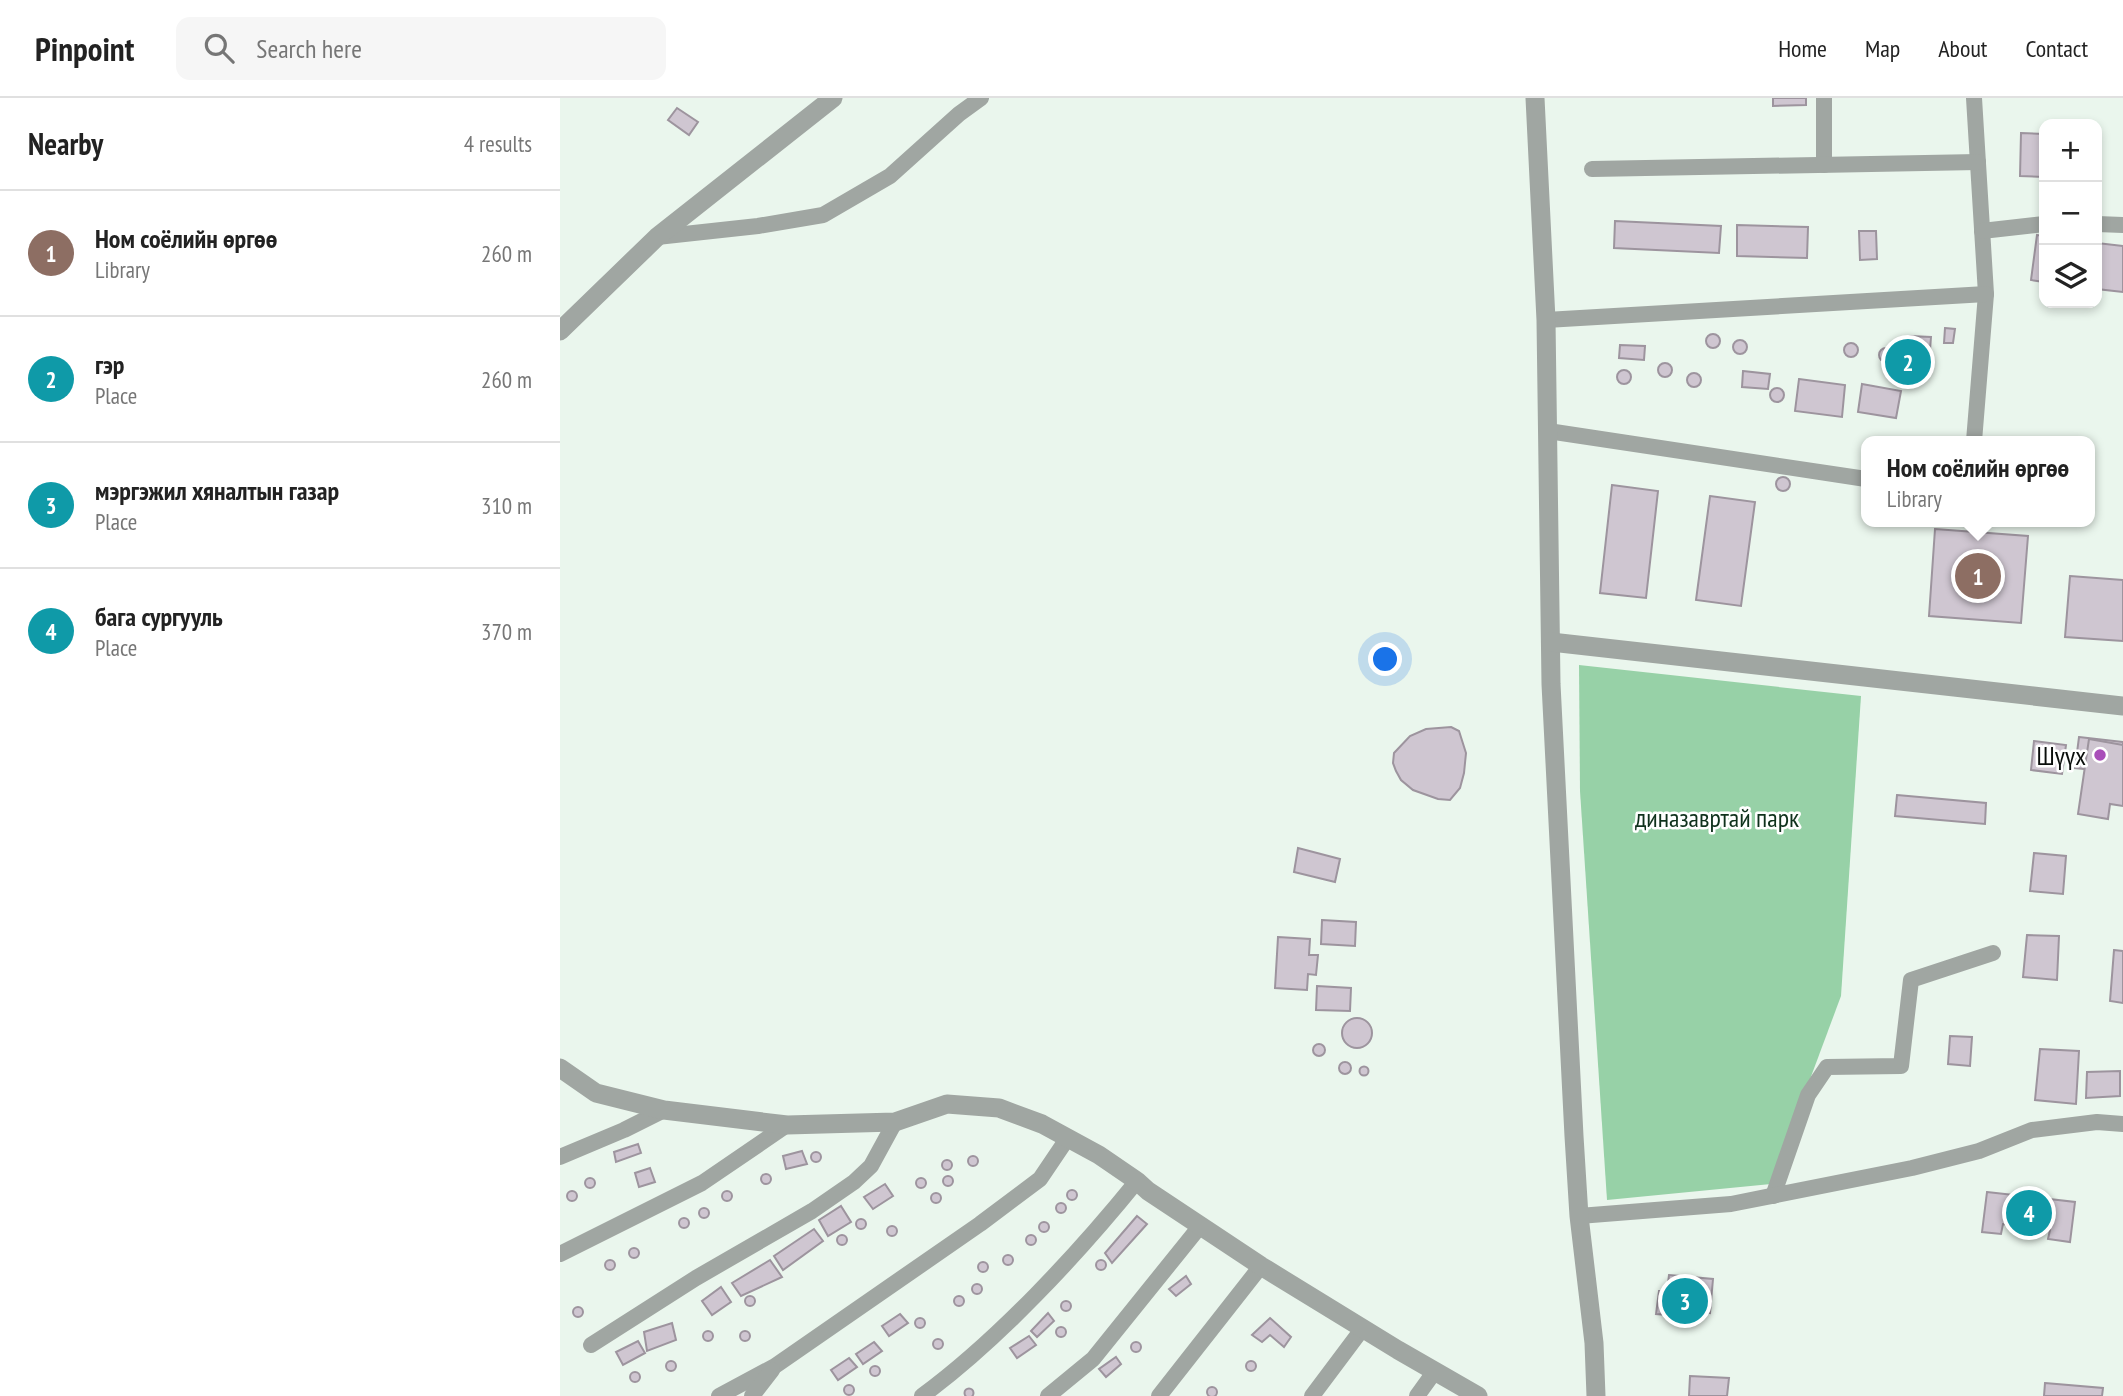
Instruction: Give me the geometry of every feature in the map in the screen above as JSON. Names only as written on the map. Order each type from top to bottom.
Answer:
[{"type":"street","points":[[560,331],[657,237],[833,98]]},
{"type":"street","points":[[657,237],[758,226],[823,215],[890,176],[959,114],[981,98]]},
{"type":"street","points":[[1535,98],[1546,320],[1551,642],[1579,1216],[1594,1343],[1596,1396]]},
{"type":"street","points":[[1824,98],[1824,165]]},
{"type":"street","points":[[1973,98],[1986,294],[1975,436]]},
{"type":"street","points":[[1592,169],[1978,162]]},
{"type":"street","points":[[2102,224],[2123,225]]},
{"type":"street","points":[[1982,231],[2039,225]]},
{"type":"street","points":[[1546,320],[1986,294]]},
{"type":"street","points":[[1548,431],[1861,478]]},
{"type":"street","points":[[1551,642],[2123,706]]},
{"type":"street","points":[[1773,1196],[1808,1096],[1827,1068],[1901,1066],[1911,980],[1993,953]]},
{"type":"street","points":[[560,1068],[596,1093],[664,1110],[787,1125],[895,1122],[947,1104],[999,1108],[1042,1124],[1100,1155],[1148,1191],[1261,1266],[1478,1396]]},
{"type":"street","points":[[560,1157],[664,1110]]},
{"type":"street","points":[[591,1345],[696,1278],[812,1211],[854,1182],[870,1166],[895,1122]]},
{"type":"street","points":[[1579,1216],[1731,1204],[1912,1168],[1979,1151],[2032,1130],[2098,1122],[2123,1124]]},
{"type":"street","points":[[560,1254],[702,1183],[787,1125]]},
{"type":"street","points":[[719,1396],[775,1366],[980,1224],[1040,1179],[1067,1139]]},
{"type":"street","points":[[922,1396],[1017,1313],[1109,1216],[1137,1181]]},
{"type":"street","points":[[1048,1396],[1093,1359],[1201,1225]]},
{"type":"street","points":[[1159,1396],[1261,1266]]},
{"type":"street","points":[[1312,1396],[1363,1328]]},
{"type":"street","points":[[752,1396],[775,1366]]},
{"type":"street","points":[[1417,1396],[1435,1371]]},
{"type":"green space","name":"диназавртай парк","points":[[1579,665],[1861,696],[1841,996],[1771,1184],[1607,1200],[1580,791]]},
{"type":"building","points":[[1773,98],[1806,98],[1806,105],[1773,106]]},
{"type":"building","points":[[677,108],[698,122],[689,135],[668,120]]},
{"type":"building","points":[[2021,133],[2039,134],[2039,177],[2020,176]]},
{"type":"building","points":[[1615,221],[1721,226],[1719,253],[1614,248]]},
{"type":"building","points":[[1737,225],[1808,227],[1807,258],[1737,256]]},
{"type":"building","points":[[1859,231],[1876,231],[1877,259],[1860,260]]},
{"type":"building","points":[[2037,235],[2039,235],[2039,281],[2031,280]]},
{"type":"building","points":[[2102,244],[2123,246],[2123,292],[2102,290]]},
{"type":"building","points":[[1945,328],[1955,329],[1953,343],[1944,343]]},
{"type":"building","points":[[1713,334],[1718,336],[1718,346],[1713,348],[1708,346],[1706,341],[1708,336]]},
{"type":"building","points":[[1909,336],[1931,337],[1930,350],[1908,350]]},
{"type":"building","points":[[1740,340],[1745,342],[1745,352],[1740,354],[1735,352],[1733,347],[1735,342]]},
{"type":"building","points":[[1851,343],[1856,345],[1856,355],[1851,357],[1846,355],[1844,350],[1846,345]]},
{"type":"building","points":[[1620,345],[1645,346],[1644,360],[1619,358]]},
{"type":"building","points":[[1886,348],[1891,350],[1891,360],[1886,362],[1881,360],[1879,355],[1881,350]]},
{"type":"building","points":[[1908,355],[1913,357],[1913,367],[1908,369],[1903,367],[1901,362],[1903,357]]},
{"type":"building","points":[[1665,363],[1670,365],[1670,375],[1665,377],[1660,375],[1658,370],[1660,365]]},
{"type":"building","points":[[1624,370],[1629,372],[1629,382],[1624,384],[1619,382],[1617,377],[1619,372]]},
{"type":"building","points":[[1903,370],[1908,372],[1908,382],[1903,384],[1898,382],[1896,377],[1898,372]]},
{"type":"building","points":[[1743,371],[1770,374],[1768,389],[1742,387]]},
{"type":"building","points":[[1694,373],[1699,375],[1699,385],[1694,387],[1689,385],[1687,380],[1689,375]]},
{"type":"building","points":[[1799,379],[1845,385],[1842,417],[1795,411]]},
{"type":"building","points":[[1862,384],[1901,391],[1896,418],[1858,412]]},
{"type":"building","points":[[1777,388],[1782,390],[1782,400],[1777,402],[1772,400],[1770,395],[1772,390]]},
{"type":"building","points":[[1783,477],[1788,479],[1788,489],[1783,491],[1778,489],[1776,484],[1778,479]]},
{"type":"building","points":[[1612,485],[1658,491],[1646,598],[1600,593]]},
{"type":"building","points":[[1710,496],[1755,502],[1741,606],[1696,600]]},
{"type":"building","points":[[1935,529],[2028,536],[2021,623],[1929,616]]},
{"type":"building","points":[[2070,576],[2123,580],[2123,641],[2065,637]]},
{"type":"building","points":[[1451,727],[1459,731],[1466,753],[1460,788],[1450,800],[1438,799],[1413,790],[1401,780],[1396,771],[1394,753],[1410,736],[1426,729]]},
{"type":"building","name":"Шүүх","points":[[2079,737],[2123,742],[2123,773],[2075,768]]},
{"type":"building","points":[[2089,739],[2123,745],[2123,806],[2110,804],[2108,819],[2078,814]]},
{"type":"building","points":[[2034,741],[2066,745],[2062,774],[2031,770]]},
{"type":"building","points":[[1897,795],[1986,803],[1985,824],[1895,816]]},
{"type":"building","points":[[1298,848],[1340,859],[1335,882],[1294,872]]},
{"type":"building","points":[[2034,853],[2066,856],[2063,894],[2030,891]]},
{"type":"building","points":[[1322,920],[1356,922],[1355,946],[1321,944]]},
{"type":"building","points":[[2027,935],[2059,936],[2057,980],[2023,977]]},
{"type":"building","points":[[1278,937],[1310,939],[1309,955],[1318,955],[1316,975],[1308,974],[1307,990],[1275,988]]},
{"type":"building","points":[[2114,950],[2123,951],[2123,1003],[2110,1001]]},
{"type":"building","points":[[1317,986],[1351,988],[1350,1011],[1316,1010]]},
{"type":"building","points":[[1357,1018],[1367,1023],[1372,1033],[1367,1043],[1357,1048],[1347,1043],[1342,1033],[1347,1023]]},
{"type":"building","points":[[1950,1036],[1972,1037],[1970,1066],[1948,1064]]},
{"type":"building","points":[[1314,1045],[1324,1045],[1324,1055],[1314,1055]]},
{"type":"building","points":[[2040,1049],[2079,1051],[2076,1104],[2035,1100]]},
{"type":"building","points":[[1340,1063],[1350,1063],[1350,1073],[1340,1073]]},
{"type":"building","points":[[1364,1066],[1369,1071],[1364,1076],[1359,1071]]},
{"type":"building","points":[[2120,1071],[2120,1096],[2086,1098],[2087,1072]]},
{"type":"building","points":[[638,1144],[641,1153],[616,1162],[614,1152]]},
{"type":"building","points":[[802,1151],[807,1164],[786,1169],[783,1156]]},
{"type":"building","points":[[816,1152],[820,1153],[820,1161],[816,1162],[812,1161],[811,1157],[812,1153]]},
{"type":"building","points":[[973,1156],[977,1157],[977,1165],[973,1166],[969,1165],[968,1161],[969,1157]]},
{"type":"building","points":[[947,1160],[951,1161],[951,1169],[947,1170],[943,1169],[942,1165],[943,1161]]},
{"type":"building","points":[[650,1168],[655,1182],[639,1187],[635,1173]]},
{"type":"building","points":[[766,1174],[770,1175],[770,1183],[766,1184],[762,1183],[761,1179],[762,1175]]},
{"type":"building","points":[[948,1176],[952,1177],[952,1185],[948,1186],[944,1185],[943,1181],[944,1177]]},
{"type":"building","points":[[590,1178],[594,1179],[594,1187],[590,1188],[586,1187],[585,1183],[586,1179]]},
{"type":"building","points":[[921,1178],[925,1179],[925,1187],[921,1188],[917,1187],[916,1183],[917,1179]]},
{"type":"building","points":[[885,1184],[893,1196],[873,1209],[864,1197]]},
{"type":"building","points":[[1072,1190],[1076,1191],[1076,1199],[1072,1200],[1068,1199],[1067,1195],[1068,1191]]},
{"type":"building","points":[[572,1191],[576,1192],[576,1200],[572,1201],[568,1200],[567,1196],[568,1192]]},
{"type":"building","points":[[727,1191],[731,1192],[731,1200],[727,1201],[723,1200],[722,1196],[723,1192]]},
{"type":"building","points":[[1987,1192],[2075,1202],[2070,1242],[2048,1239],[2050,1230],[2003,1224],[2001,1234],[1982,1232]]},
{"type":"building","points":[[936,1193],[940,1194],[940,1202],[936,1203],[932,1202],[931,1198],[932,1194]]},
{"type":"building","points":[[1061,1203],[1065,1204],[1065,1212],[1061,1213],[1057,1212],[1056,1208],[1057,1204]]},
{"type":"building","points":[[841,1206],[851,1222],[828,1236],[819,1220]]},
{"type":"building","points":[[704,1208],[708,1209],[708,1217],[704,1218],[700,1217],[699,1213],[700,1209]]},
{"type":"building","points":[[1137,1216],[1147,1224],[1112,1263],[1105,1253]]},
{"type":"building","points":[[684,1218],[688,1219],[688,1227],[684,1228],[680,1227],[679,1223],[680,1219]]},
{"type":"building","points":[[861,1219],[865,1220],[865,1228],[861,1229],[857,1228],[856,1224],[857,1220]]},
{"type":"building","points":[[1044,1222],[1048,1223],[1048,1231],[1044,1232],[1040,1231],[1039,1227],[1040,1223]]},
{"type":"building","points":[[892,1226],[896,1227],[896,1235],[892,1236],[888,1235],[887,1231],[888,1227]]},
{"type":"building","points":[[814,1229],[823,1241],[783,1270],[774,1256]]},
{"type":"building","points":[[842,1235],[846,1236],[846,1244],[842,1245],[838,1244],[837,1240],[838,1236]]},
{"type":"building","points":[[1031,1235],[1035,1236],[1035,1244],[1031,1245],[1027,1244],[1026,1240],[1027,1236]]},
{"type":"building","points":[[634,1248],[638,1249],[638,1257],[634,1258],[630,1257],[629,1253],[630,1249]]},
{"type":"building","points":[[1008,1255],[1012,1256],[1012,1264],[1008,1265],[1004,1264],[1003,1260],[1004,1256]]},
{"type":"building","points":[[610,1260],[614,1261],[614,1269],[610,1270],[606,1269],[605,1265],[606,1261]]},
{"type":"building","points":[[770,1260],[782,1277],[741,1296],[732,1283]]},
{"type":"building","points":[[1101,1260],[1105,1261],[1105,1269],[1101,1270],[1097,1269],[1096,1265],[1097,1261]]},
{"type":"building","points":[[983,1262],[987,1263],[987,1271],[983,1272],[979,1271],[978,1267],[979,1263]]},
{"type":"building","points":[[1669,1275],[1713,1279],[1710,1313],[1696,1311],[1695,1317],[1656,1314],[1659,1291],[1667,1291]]},
{"type":"building","points":[[1186,1276],[1191,1284],[1176,1296],[1169,1289]]},
{"type":"building","points":[[977,1284],[981,1285],[981,1293],[977,1294],[973,1293],[972,1289],[973,1285]]},
{"type":"building","points":[[721,1287],[731,1302],[712,1315],[702,1301]]},
{"type":"building","points":[[750,1296],[754,1297],[754,1305],[750,1306],[746,1305],[745,1301],[746,1297]]},
{"type":"building","points":[[959,1296],[963,1297],[963,1305],[959,1306],[955,1305],[954,1301],[955,1297]]},
{"type":"building","points":[[1066,1301],[1070,1302],[1070,1310],[1066,1311],[1062,1310],[1061,1306],[1062,1302]]},
{"type":"building","points":[[578,1307],[582,1308],[582,1316],[578,1317],[574,1316],[573,1312],[574,1308]]},
{"type":"building","points":[[1048,1313],[1054,1321],[1037,1337],[1031,1331]]},
{"type":"building","points":[[900,1314],[908,1323],[889,1336],[882,1326]]},
{"type":"building","points":[[920,1318],[924,1319],[924,1327],[920,1328],[916,1327],[915,1323],[916,1319]]},
{"type":"building","points":[[1270,1318],[1291,1337],[1284,1347],[1270,1335],[1262,1342],[1252,1335]]},
{"type":"building","points":[[672,1323],[676,1340],[647,1351],[644,1332]]},
{"type":"building","points":[[1061,1327],[1065,1328],[1065,1336],[1061,1337],[1057,1336],[1056,1332],[1057,1328]]},
{"type":"building","points":[[708,1331],[712,1332],[712,1340],[708,1341],[704,1340],[703,1336],[704,1332]]},
{"type":"building","points":[[745,1331],[749,1332],[749,1340],[745,1341],[741,1340],[740,1336],[741,1332]]},
{"type":"building","points":[[1029,1336],[1036,1345],[1017,1358],[1010,1348]]},
{"type":"building","points":[[938,1339],[942,1340],[942,1348],[938,1349],[934,1348],[933,1344],[934,1340]]},
{"type":"building","points":[[638,1341],[645,1353],[623,1365],[616,1352]]},
{"type":"building","points":[[874,1342],[882,1351],[863,1364],[856,1354]]},
{"type":"building","points":[[1136,1342],[1140,1343],[1140,1351],[1136,1352],[1132,1351],[1131,1347],[1132,1343]]},
{"type":"building","points":[[1116,1357],[1121,1364],[1106,1377],[1099,1369]]},
{"type":"building","points":[[849,1358],[857,1367],[838,1380],[831,1370]]},
{"type":"building","points":[[671,1361],[675,1362],[675,1370],[671,1371],[667,1370],[666,1366],[667,1362]]},
{"type":"building","points":[[1251,1361],[1255,1362],[1255,1370],[1251,1371],[1247,1370],[1246,1366],[1247,1362]]},
{"type":"building","points":[[875,1366],[879,1367],[879,1375],[875,1376],[871,1375],[870,1371],[871,1367]]},
{"type":"building","points":[[635,1372],[639,1373],[639,1381],[635,1382],[631,1381],[630,1377],[631,1373]]},
{"type":"building","points":[[1690,1376],[1729,1378],[1727,1396],[1689,1396]]},
{"type":"building","points":[[2045,1383],[2103,1388],[2102,1396],[2044,1396]]},
{"type":"building","points":[[849,1385],[853,1386],[853,1394],[849,1395],[845,1394],[844,1390],[845,1386]]},
{"type":"building","points":[[1212,1387],[1217,1392],[1212,1397],[1207,1392]]},
{"type":"building","points":[[969,1388],[974,1393],[970,1397],[964,1393]]},
{"type":"place","name":"гэр","points":[[1908,362]]},
{"type":"place","name":"Ном соёлийн өргөө","points":[[1978,576]]},
{"type":"place","name":"Шүүх","points":[[2100,755]]},
{"type":"place","name":"бага сургууль","points":[[2029,1213]]},
{"type":"place","name":"мэргэжил хяналтын газар","points":[[1685,1301]]}]
